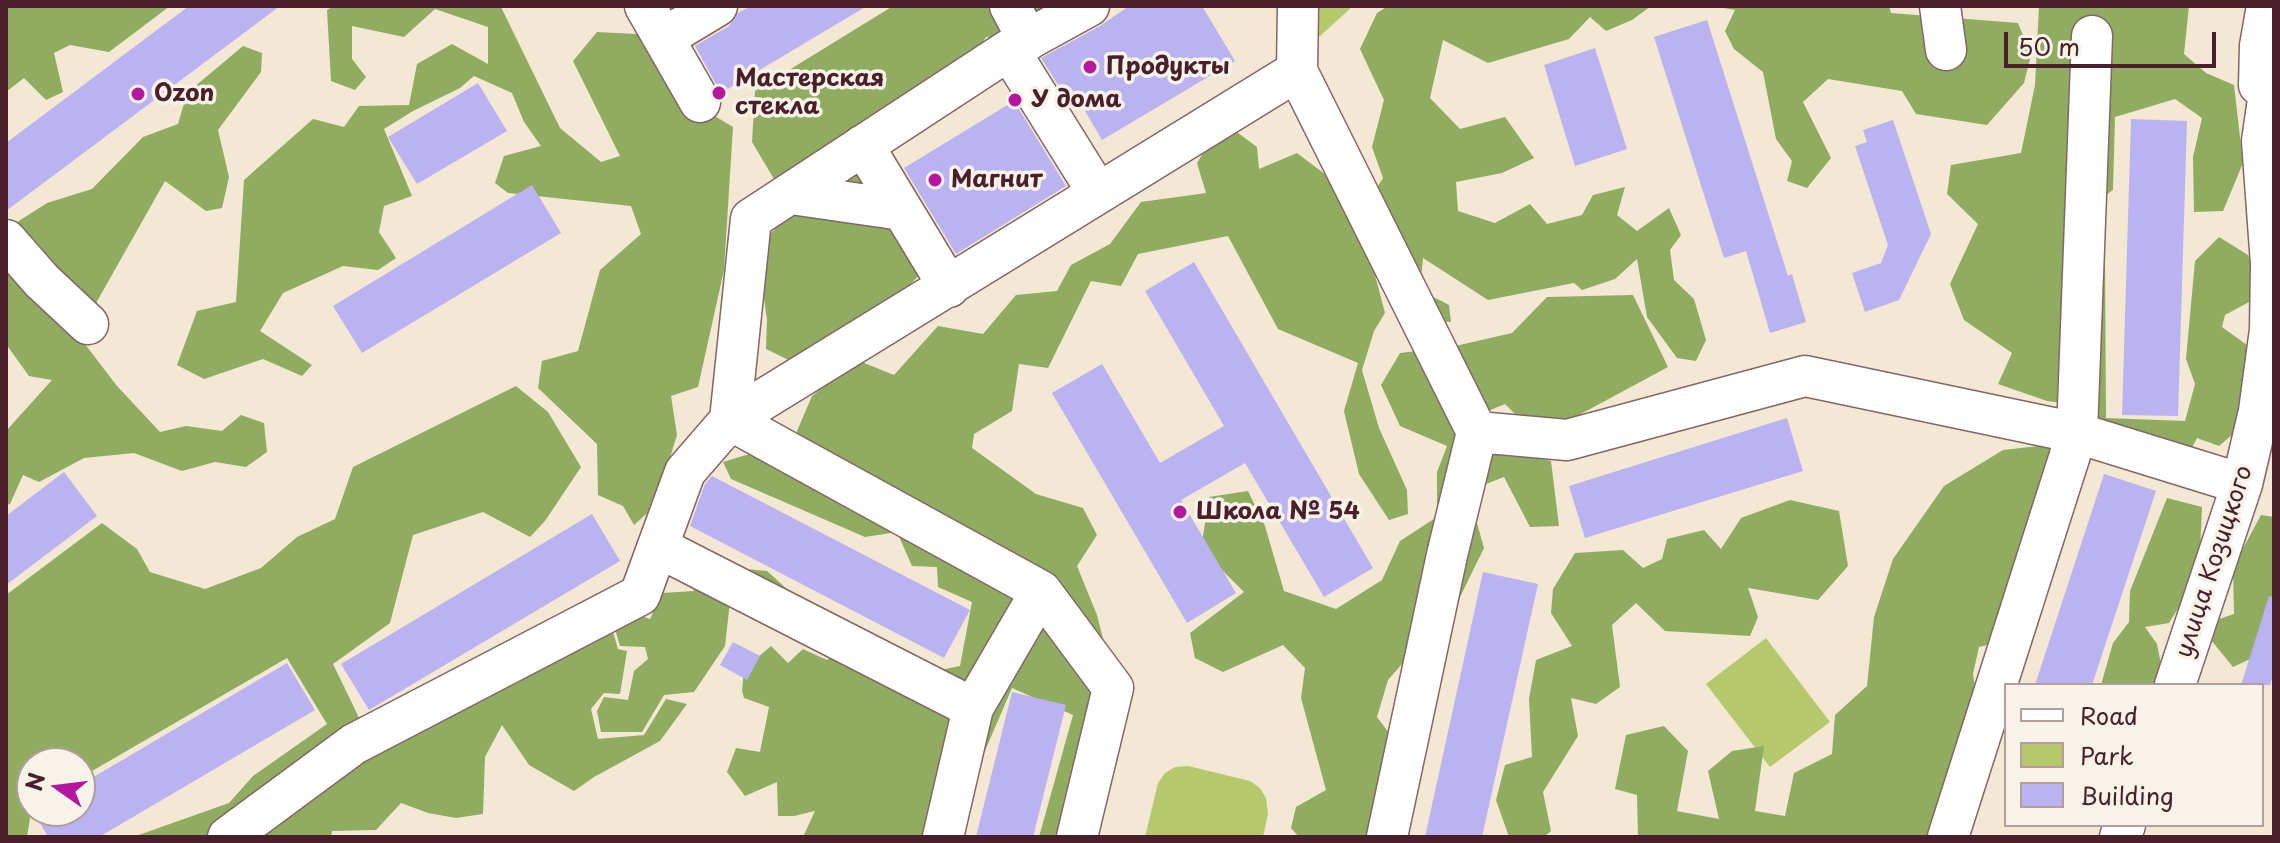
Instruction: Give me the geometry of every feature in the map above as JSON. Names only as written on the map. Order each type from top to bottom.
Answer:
[{"type":"street","points":[[700,102],[655,22],[717,6]]},
{"type":"street","points":[[1010,6],[1018,45],[1098,193]]},
{"type":"street","points":[[730,420],[751,219],[1018,45],[1089,6]]},
{"type":"street","points":[[1298,6],[1297,71],[1477,432],[1447,555],[1387,837]]},
{"type":"street","points":[[1940,6],[1946,50]]},
{"type":"street","points":[[2262,141],[2260,46],[2267,6]]},
{"type":"street","points":[[1948,837],[2077,433],[2092,36]]},
{"type":"street","name":"улица Козицкого","points":[[2176,683],[2242,484],[2259,411],[2272,330],[2271,264],[2262,141],[2274,58]]},
{"type":"street","points":[[228,837],[354,744],[640,595],[685,472],[730,420],[1297,71]]},
{"type":"street","points":[[863,145],[949,287]]},
{"type":"street","points":[[791,194],[902,210]]},
{"type":"street","points":[[6,240],[42,281],[88,324]]},
{"type":"street","points":[[1477,432],[1567,440],[1805,376],[2077,433],[2242,484]]},
{"type":"street","points":[[730,420],[1041,591],[1113,688],[1077,837]]},
{"type":"street","points":[[658,547],[973,708]]},
{"type":"street","points":[[943,837],[973,708],[1041,591]]},
{"type":"green space","points":[[6,6],[170,6],[109,52],[70,45],[54,53],[63,92],[46,100],[24,78],[6,92]]},
{"type":"green space","points":[[334,6],[501,7],[560,128],[601,162],[620,156],[573,61],[597,32],[655,35],[693,103],[733,127],[724,270],[698,387],[671,396],[677,435],[655,506],[634,525],[623,506],[598,495],[597,444],[538,388],[542,361],[578,351],[600,270],[641,234],[631,206],[508,193],[495,183],[504,156],[541,146],[524,122],[512,93],[474,76],[460,88],[384,129],[412,196],[384,206],[379,232],[396,258],[378,270],[343,266],[283,293],[260,331],[312,365],[302,376],[263,359],[204,379],[177,365],[197,311],[236,302],[244,180],[313,119],[344,127],[359,106],[409,105],[417,64],[452,44],[488,64],[488,27],[435,9],[404,37],[352,26],[352,59],[366,77],[355,90],[331,81],[327,10]]},
{"type":"green space","points":[[893,6],[1097,6],[1084,15],[1043,8],[1011,41],[986,37],[971,61],[855,171],[875,211],[930,264],[858,338],[805,368],[766,349],[767,320],[757,247],[793,211],[752,142],[755,91]]},
{"type":"green space","points":[[1318,6],[1353,6],[1308,47]]},
{"type":"green space","points":[[1388,6],[1651,6],[1632,20],[1606,31],[1590,17],[1569,39],[1488,63],[1443,40],[1430,98],[1460,129],[1505,117],[1534,158],[1502,173],[1456,182],[1458,211],[1495,223],[1530,204],[1547,224],[1582,215],[1593,195],[1625,187],[1617,215],[1637,231],[1669,208],[1681,235],[1670,250],[1674,280],[1694,299],[1706,340],[1696,361],[1677,358],[1647,317],[1637,259],[1615,279],[1582,290],[1574,283],[1488,300],[1423,258],[1420,290],[1449,305],[1451,322],[1412,320],[1364,208],[1383,178],[1372,147],[1384,100],[1360,49],[1377,13]]},
{"type":"green space","points":[[1712,6],[1889,6],[1891,13],[2018,23],[2031,55],[2024,83],[1987,125],[1916,114],[1902,91],[1828,79],[1803,102],[1831,158],[1807,188],[1787,181],[1792,161],[1776,139],[1763,72],[1734,49],[1725,31],[1735,10]]},
{"type":"green space","points":[[2039,6],[2189,6],[2184,54],[2206,73],[2234,85],[2243,163],[2223,211],[2194,212],[2193,157],[2202,118],[2175,99],[2115,117],[2113,190],[2077,215],[2075,231],[2105,260],[2106,418],[2185,421],[2195,384],[2186,359],[2195,261],[2219,237],[2248,255],[2262,295],[2225,315],[2222,327],[2258,353],[2246,423],[2219,446],[2197,438],[2178,473],[2132,452],[2083,406],[2047,401],[1998,384],[2012,353],[1964,320],[1950,284],[1978,224],[1947,194],[1951,165],[2021,153],[2035,85]]},
{"type":"green space","points":[[243,46],[262,53],[261,72],[218,130],[229,177],[222,208],[206,211],[165,181],[78,335],[117,386],[160,432],[186,426],[222,431],[241,415],[264,423],[267,452],[246,467],[215,462],[182,471],[134,453],[84,458],[39,482],[23,475],[10,504],[6,505],[6,431],[52,380],[29,376],[6,344],[6,222],[11,226],[47,203],[92,189],[143,137],[178,124],[187,93]]},
{"type":"green space","points":[[1234,130],[1257,147],[1259,169],[1297,153],[1338,184],[1371,260],[1385,313],[1374,331],[1362,370],[1379,428],[1407,490],[1408,514],[1389,520],[1359,474],[1344,411],[1358,363],[1278,329],[1228,236],[1138,254],[1121,286],[1091,281],[1048,368],[1019,364],[1012,411],[974,434],[972,448],[1036,494],[1083,508],[1097,535],[1077,566],[1097,615],[1110,666],[1074,837],[1039,837],[1073,715],[1012,688],[948,837],[803,837],[815,811],[778,816],[777,782],[745,796],[727,772],[736,748],[760,752],[769,707],[744,698],[744,669],[771,646],[788,663],[803,649],[827,660],[859,634],[915,675],[960,666],[972,602],[938,587],[937,567],[912,566],[897,532],[865,537],[731,479],[723,462],[766,449],[799,480],[797,431],[812,396],[857,360],[894,375],[938,326],[983,334],[1016,295],[1057,291],[1071,265],[1110,244],[1141,202],[1206,193],[1197,163],[1211,140]]},
{"type":"green space","points":[[1633,295],[1668,367],[1538,437],[1505,404],[1483,413],[1488,448],[1551,461],[1559,526],[1530,527],[1504,477],[1468,491],[1484,548],[1459,599],[1388,680],[1377,717],[1414,766],[1397,837],[1299,837],[1291,828],[1296,807],[1326,790],[1301,698],[1305,668],[1283,645],[1223,672],[1195,658],[1190,633],[1244,592],[1201,549],[1209,497],[1248,491],[1265,526],[1284,591],[1336,609],[1382,580],[1400,541],[1437,517],[1437,472],[1447,446],[1400,426],[1381,385],[1400,353],[1451,347],[1512,333],[1547,297]]},
{"type":"green space","points":[[516,386],[548,412],[581,467],[545,521],[530,537],[483,512],[413,535],[390,623],[333,664],[365,730],[610,621],[618,649],[627,651],[620,694],[604,693],[591,709],[598,739],[644,735],[666,699],[687,704],[660,741],[574,791],[529,765],[502,725],[485,757],[483,814],[456,818],[428,813],[401,803],[376,830],[332,831],[331,837],[133,837],[229,803],[253,776],[327,724],[287,658],[96,769],[96,747],[16,747],[16,827],[29,827],[27,837],[6,837],[6,595],[102,523],[137,549],[150,572],[205,589],[261,568],[297,537],[335,519],[353,467]]},
{"type":"green space","points":[[2048,445],[2068,519],[2010,575],[2037,602],[2023,636],[1979,647],[1973,674],[1986,755],[1963,837],[1638,837],[1637,795],[1615,789],[1626,735],[1664,726],[1688,751],[1677,811],[1719,819],[1708,771],[1732,751],[1764,746],[1755,811],[1785,816],[1794,773],[1832,754],[1835,715],[1867,686],[1874,617],[1893,559],[1944,486],[2003,450]]},
{"type":"green space","points":[[2167,498],[2202,507],[2199,575],[2169,623],[2145,627],[2157,644],[2165,683],[2102,683],[2113,643],[2129,622],[2130,591]]},
{"type":"green space","points":[[1790,500],[1839,511],[1848,566],[1818,600],[1748,588],[1758,617],[1750,636],[1665,631],[1636,603],[1612,625],[1620,687],[1596,704],[1571,698],[1578,736],[1543,792],[1551,831],[1544,837],[1509,837],[1496,800],[1505,765],[1532,757],[1529,699],[1536,660],[1572,646],[1551,613],[1553,589],[1575,553],[1623,550],[1643,568],[1662,559],[1667,539],[1704,530],[1721,549],[1741,518]]},
{"type":"green space","points":[[2261,515],[2274,517],[2274,609],[2267,651],[2233,667],[2211,640],[2216,620],[2234,614],[2233,567]]},
{"type":"green space","points":[[678,555],[714,566],[767,571],[809,609],[730,602],[725,646],[694,692],[664,695],[642,732],[601,732],[597,711],[604,697],[628,700],[634,671],[648,659],[645,647],[620,646],[613,622],[627,611],[650,619],[662,593],[694,591]]},
{"type":"green space","points":[[1766,638],[1830,722],[1770,767],[1706,684]]},
{"type":"green space","points":[[1188,766],[1250,781],[1260,788],[1266,798],[1268,814],[1263,837],[1145,837],[1158,783],[1165,773],[1175,767]]},
{"type":"building","points":[[189,6],[280,6],[6,211],[6,143]]},
{"type":"building","points":[[751,6],[867,6],[721,93],[695,46],[729,26],[738,13]]},
{"type":"building","points":[[1129,6],[1202,6],[1235,61],[1102,140],[1074,92],[1066,97],[1041,58],[1100,26]]},
{"type":"building","points":[[1707,20],[1788,276],[1792,274],[1806,322],[1770,333],[1746,251],[1724,258],[1654,37]]},
{"type":"building","points":[[1595,48],[1627,149],[1575,166],[1544,65]]},
{"type":"building","points":[[478,83],[507,131],[417,184],[388,137]]},
{"type":"building","points":[[1014,101],[1066,186],[956,254],[904,168]]},
{"type":"building","points":[[2131,119],[2187,121],[2178,416],[2122,415]]},
{"type":"building","points":[[1893,120],[1931,234],[1899,300],[1865,312],[1852,273],[1881,263],[1888,245],[1855,146],[1867,142],[1863,130]]},
{"type":"building","points":[[532,185],[561,233],[362,353],[333,306]]},
{"type":"building","points":[[1194,262],[1373,568],[1324,597],[1245,463],[1181,500],[1236,593],[1187,623],[1052,393],[1102,364],[1160,463],[1224,426],[1145,291]]},
{"type":"building","points":[[1787,418],[1803,471],[1585,538],[1569,486]]},
{"type":"building","points":[[64,472],[97,516],[6,585],[6,516]]},
{"type":"building","points":[[2104,474],[2156,491],[2093,683],[2036,683]]},
{"type":"building","points":[[712,476],[970,610],[944,658],[690,526],[705,484]]},
{"type":"building","points":[[592,514],[620,561],[369,710],[341,664]]},
{"type":"building","points":[[1483,572],[1538,584],[1482,837],[1425,837]]},
{"type":"building","points":[[2269,596],[2274,597],[2274,672],[2270,685],[2242,683]]},
{"type":"building","points":[[733,642],[760,656],[747,680],[720,665]]},
{"type":"building","points":[[287,663],[315,710],[99,837],[48,837],[42,827],[96,827],[96,776]]},
{"type":"building","points":[[1012,692],[1066,705],[1033,837],[976,837]]},
{"type":"place","name":"Продукты","points":[[1090,67]]},
{"type":"place","name":"Мастерская стекла","points":[[719,93]]},
{"type":"place","name":"Ozon","points":[[138,94]]},
{"type":"place","name":"У дома","points":[[1015,100]]},
{"type":"place","name":"Магнит","points":[[935,180]]},
{"type":"place","name":"Школа № 54","points":[[1180,512]]}]
